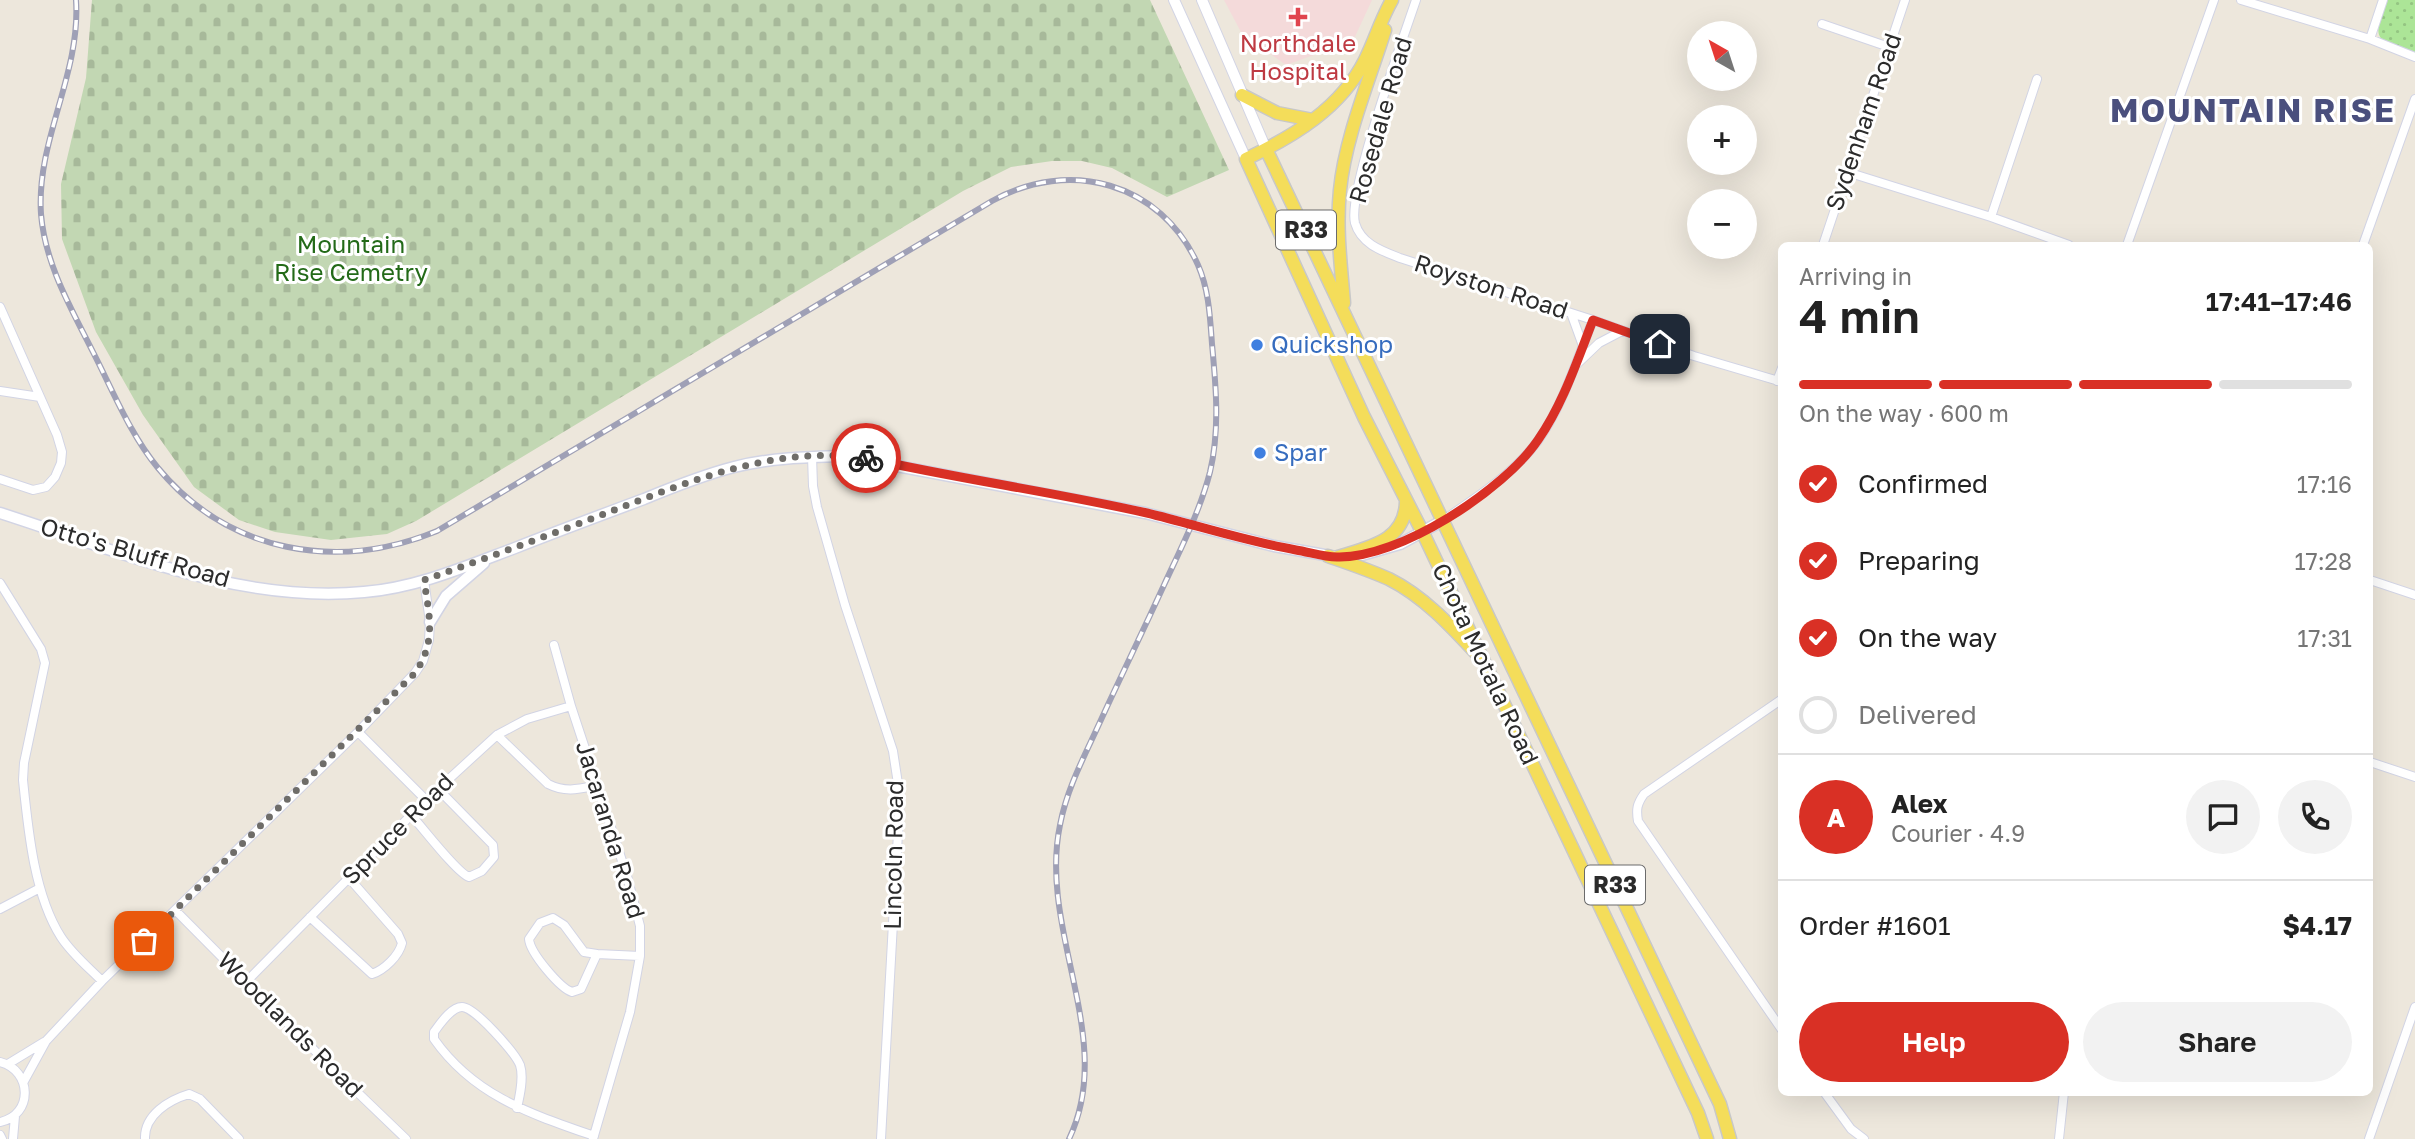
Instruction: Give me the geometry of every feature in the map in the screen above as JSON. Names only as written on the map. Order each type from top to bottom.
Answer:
[{"type":"main road","points":[[1247,159],[1331,107],[1356,75],[1393,0]]},
{"type":"main road","points":[[1345,312],[1339,242],[1340,189],[1352,134],[1393,0]]},
{"type":"main road","points":[[1242,95],[1277,113],[1313,120]]},
{"type":"main road","name":"Chota Motala Road","points":[[1266,149],[1720,1104],[1730,1139]]},
{"type":"main road","name":"Chota Motala Road","points":[[1247,159],[1364,416],[1485,663],[1698,1113],[1707,1139]]},
{"type":"main road","name":"Otto's Bluff Road","points":[[0,513],[212,579],[293,592],[327,594],[393,588],[424,580],[733,467],[812,456],[865,458],[1145,513],[1274,546],[1333,557],[1378,551],[1423,533],[1442,521]]},
{"type":"main road","points":[[1333,557],[1362,550],[1390,537],[1404,521],[1406,502]]},
{"type":"main road","points":[[430,622],[457,583],[495,555]]},
{"type":"main road","points":[[1333,557],[1407,589],[1455,630],[1485,663]]},
{"type":"street","name":"Chota Motala Road","points":[[1174,0],[1247,159]]},
{"type":"street","name":"Chota Motala Road","points":[[1202,0],[1266,149]]},
{"type":"street","name":"Rosedale Road","points":[[1400,258],[1370,244],[1362,236],[1354,209],[1363,167],[1416,0]]},
{"type":"street","name":"Sydenham Road","points":[[1824,242],[1905,0]]},
{"type":"street","points":[[2128,242],[2214,0]]},
{"type":"street","points":[[2241,0],[2370,39],[2415,57]]},
{"type":"street","points":[[2370,39],[2383,0]]},
{"type":"street","points":[[1822,24],[1889,47]]},
{"type":"street","points":[[1991,217],[2037,79]]},
{"type":"street","points":[[2364,242],[2415,99]]},
{"type":"street","points":[[1847,172],[2061,242]]},
{"type":"street","name":"Royston Road","points":[[1400,258],[1778,382]]},
{"type":"street","points":[[0,307],[62,452],[59,471],[50,483],[39,490],[0,480]]},
{"type":"street","points":[[1571,313],[1583,346]]},
{"type":"street","name":"Otto's Bluff Road","points":[[1442,521],[1499,481],[1536,442],[1557,409],[1593,320]]},
{"type":"street","points":[[1574,367],[1599,343],[1622,331]]},
{"type":"street","points":[[0,391],[40,397]]},
{"type":"street","name":"Lincoln Road","points":[[812,456],[817,507],[845,605],[893,751],[900,797],[881,1139]]},
{"type":"street","points":[[24,1081],[46,1041],[102,981],[415,673],[423,661],[429,640],[430,622],[424,580]]},
{"type":"street","points":[[2373,580],[2415,595]]},
{"type":"street","points":[[0,583],[44,657],[23,780],[40,888],[61,937],[71,951],[102,981]]},
{"type":"street","name":"Jacaranda Road","points":[[554,645],[640,926],[640,956],[630,1012],[594,1138]]},
{"type":"street","points":[[1778,701],[1644,794],[1637,803],[1636,812],[1638,821],[1778,1024]]},
{"type":"street","name":"Spruce Road","points":[[246,982],[426,800],[497,735],[527,719],[571,706]]},
{"type":"street","points":[[358,732],[426,800]]},
{"type":"street","points":[[497,735],[548,784],[559,790],[569,791],[598,785]]},
{"type":"street","points":[[2373,763],[2415,777]]},
{"type":"street","points":[[411,816],[437,843],[459,872],[469,877],[482,870],[494,858],[493,845],[438,789]]},
{"type":"street","points":[[310,916],[372,974],[382,969],[399,952],[402,943],[398,934],[348,878]]},
{"type":"street","points":[[0,909],[40,888]]},
{"type":"street","name":"Woodlands Road","points":[[176,911],[406,1139]]},
{"type":"street","points":[[597,954],[582,989],[572,992],[564,988],[538,958],[529,945],[529,939],[540,923],[554,918],[564,925],[584,952],[640,956]]},
{"type":"street","points":[[517,1108],[520,1064],[484,1021],[470,1010],[462,1007],[456,1009],[434,1032],[434,1039],[477,1084],[517,1108],[594,1138]]},
{"type":"street","points":[[2369,1139],[2415,1007]]},
{"type":"street","points":[[4,1063],[46,1041]]},
{"type":"street","points":[[0,1122],[15,1116],[23,1106],[26,1093],[24,1081],[17,1071],[4,1063]]},
{"type":"street","points":[[145,1139],[149,1120],[177,1098],[189,1094],[200,1099],[239,1139]]},
{"type":"street","points":[[1827,1096],[1851,1129],[1864,1139]]},
{"type":"street","points":[[2059,1139],[2064,1096]]},
{"type":"street","points":[[13,1139],[15,1116]]},
{"type":"shaded area","name":"Northdale Hospital","points":[[1224,0],[1372,0],[1353,41],[1286,65],[1242,34]]},
{"type":"green space","name":"Mountain Rise Cemetry","points":[[92,0],[1150,0],[1229,170],[1167,197],[1112,168],[1082,161],[1052,161],[1011,167],[963,191],[416,521],[387,534],[331,540],[275,532],[239,520],[194,487],[143,415],[96,332],[62,239],[61,184],[86,78]]},
{"type":"green space","points":[[2386,0],[2415,0],[2415,53],[2392,45],[2380,37],[2379,24]]},
{"type":"railway","points":[[76,0],[72,54],[51,133],[41,187],[43,232],[53,268],[123,412],[158,468],[186,497],[217,519],[251,536],[287,547],[324,551],[361,550],[399,544],[437,531],[992,201],[1021,188],[1051,181],[1081,180],[1110,186],[1137,197],[1161,214],[1182,237],[1198,265],[1208,304],[1216,392],[1213,456],[1196,515],[1077,772],[1060,825],[1056,865],[1059,905],[1081,1024],[1085,1063],[1081,1101],[1069,1139]]},
{"type":"way so far","points":[[144,941],[415,673],[427,652],[429,640],[430,622],[424,580],[733,467],[812,456],[866,458]]},
{"type":"place","name":"Northdale Hospital","points":[[1298,17]]},
{"type":"place","name":"Quickshop","points":[[1257,345]]},
{"type":"place","name":"Spar","points":[[1260,453]]},
{"type":"district","name":"MOUNTAIN RISE","points":[[2253,111]]},
{"type":"route","points":[[866,458],[1145,513],[1274,546],[1338,557],[1358,556],[1400,544],[1423,533],[1463,507],[1511,470],[1536,442],[1557,409],[1593,320],[1660,344]]}]
